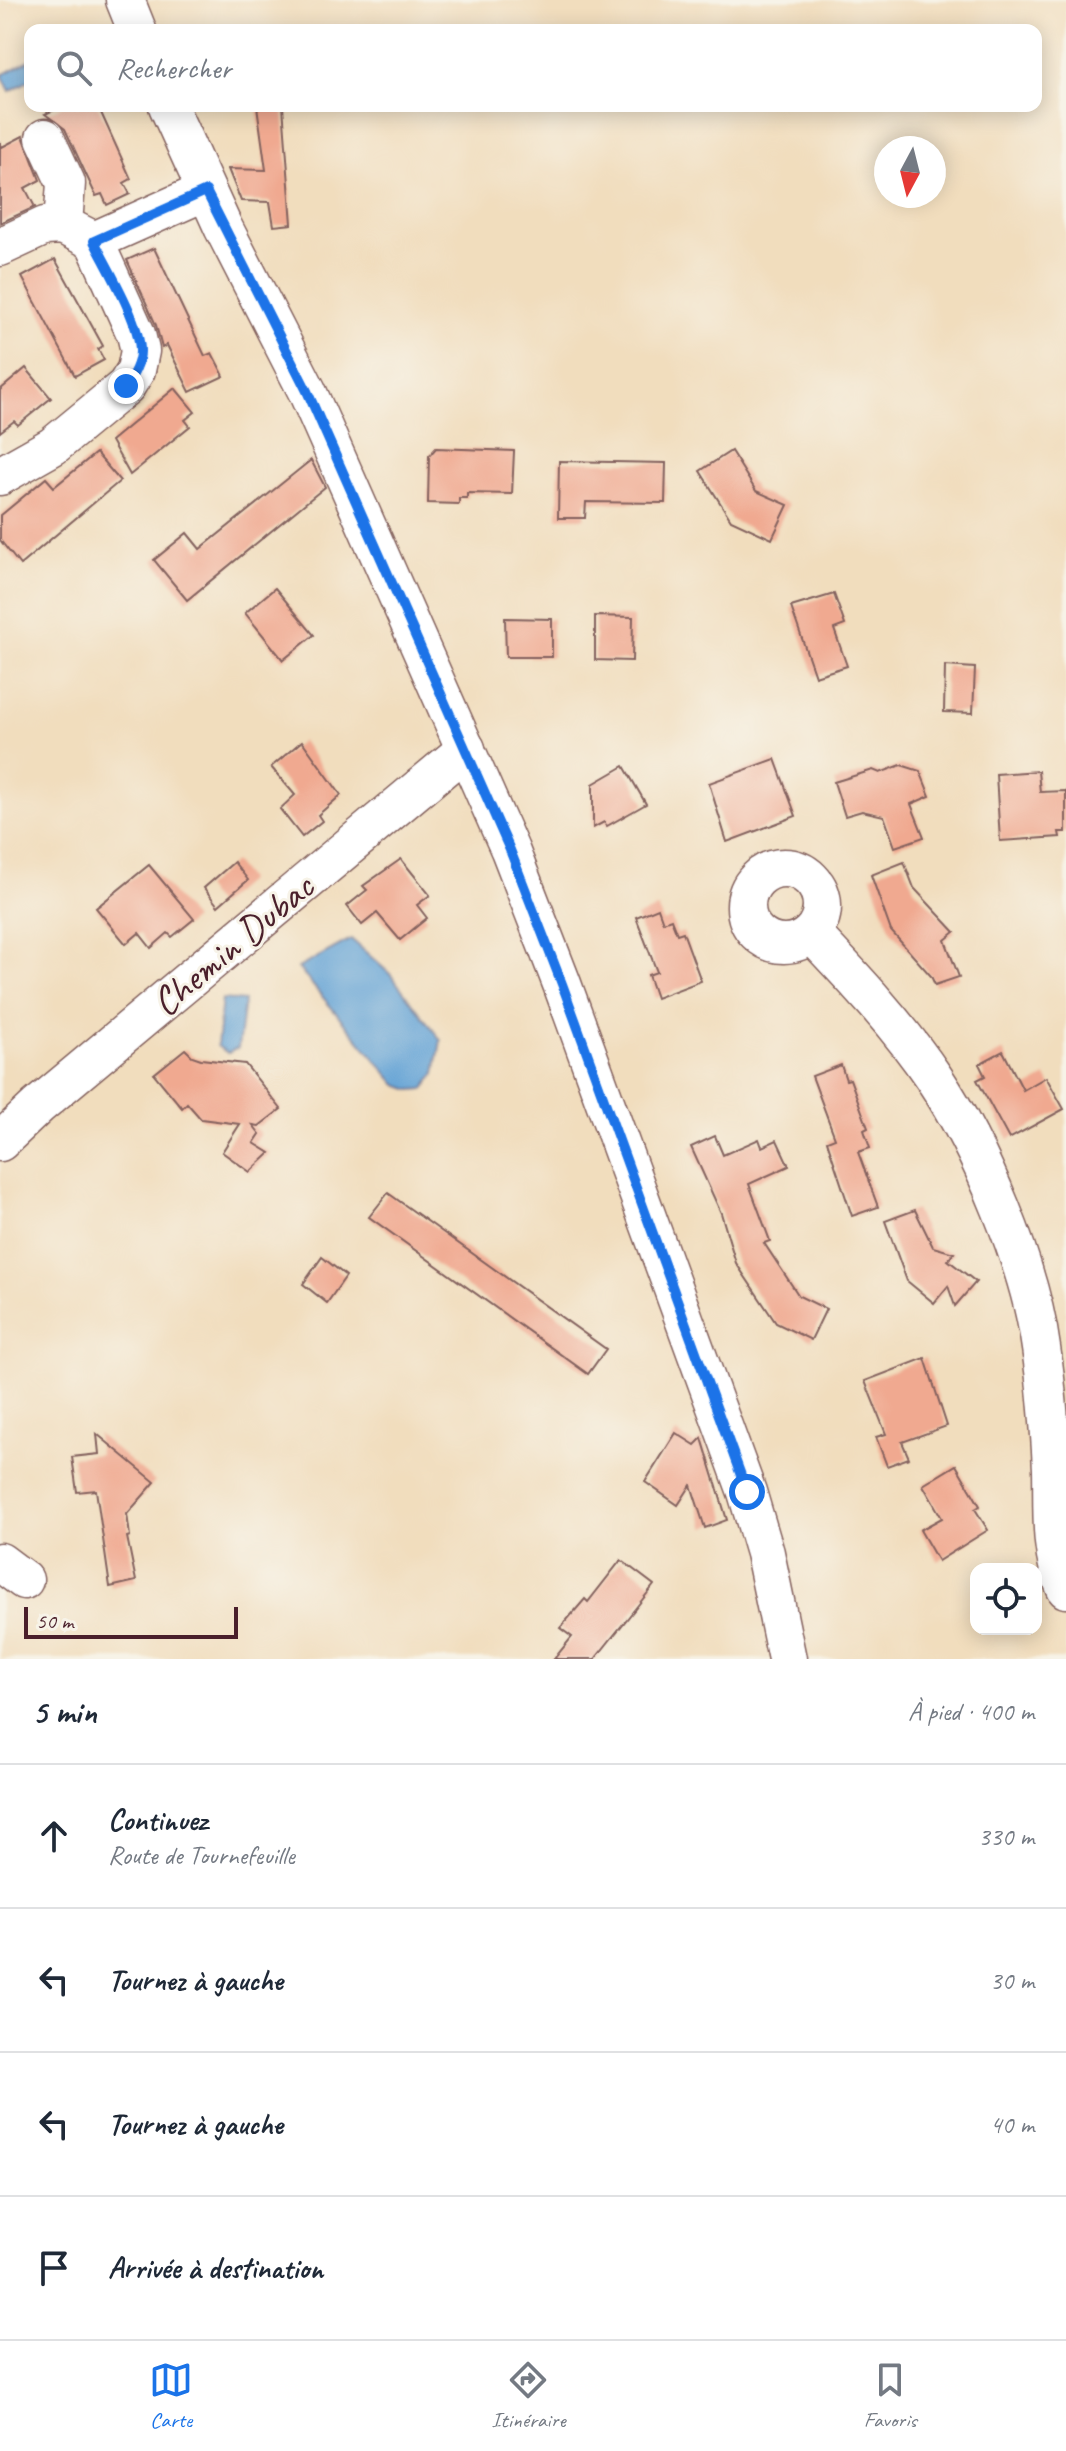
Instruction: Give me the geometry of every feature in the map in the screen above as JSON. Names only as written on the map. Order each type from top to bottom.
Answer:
[{"type":"street","points":[[125,0],[135,24]]},
{"type":"street","points":[[171,112],[206,191],[307,391],[466,749],[562,984],[747,1492],[765,1553],[787,1659]]},
{"type":"street","points":[[0,476],[53,446],[126,386],[136,370],[140,351],[136,334],[78,233],[66,183],[45,138]]},
{"type":"street","points":[[0,247],[27,232],[78,233],[206,191]]},
{"type":"street","name":"Chemin Dubac","points":[[0,1142],[38,1106],[466,749]]},
{"type":"street","points":[[812,934],[867,991],[934,1078],[968,1140],[1012,1237],[1041,1344],[1051,1444],[1055,1550],[1066,1589]]},
{"type":"water","points":[[24,63],[24,83],[10,91],[2,75]]},
{"type":"water","points":[[351,939],[390,974],[441,1040],[435,1074],[424,1089],[411,1090],[397,1085],[298,968]]},
{"type":"water","points":[[222,999],[244,1001],[238,1048],[228,1053],[217,1046]]},
{"type":"building","points":[[101,112],[131,179],[124,183],[130,194],[107,205],[102,194],[96,196],[65,129],[45,114]]},
{"type":"building","points":[[258,112],[283,112],[292,224],[274,226],[270,202],[241,201],[228,169],[266,170]]},
{"type":"building","points":[[23,136],[40,180],[25,188],[35,207],[0,223],[0,142],[2,147]]},
{"type":"building","points":[[154,248],[205,356],[212,353],[224,376],[190,392],[167,345],[162,348],[156,325],[127,260]]},
{"type":"building","points":[[55,259],[103,346],[98,349],[104,360],[75,376],[22,277]]},
{"type":"building","points":[[26,368],[51,398],[18,425],[14,421],[0,432],[0,390]]},
{"type":"building","points":[[175,388],[195,412],[185,420],[190,426],[130,475],[111,441]]},
{"type":"building","points":[[436,448],[514,451],[512,494],[467,493],[467,498],[459,498],[459,504],[428,503],[429,456]]},
{"type":"building","points":[[731,451],[756,491],[788,505],[772,539],[731,520],[700,471]]},
{"type":"building","points":[[96,453],[120,481],[20,565],[0,540],[0,516],[46,478],[54,487]]},
{"type":"building","points":[[311,460],[325,487],[187,600],[154,560],[187,533],[200,549]]},
{"type":"building","points":[[559,461],[666,463],[665,503],[586,502],[585,518],[558,518]]},
{"type":"building","points":[[275,588],[314,635],[283,660],[245,613]]},
{"type":"building","points":[[834,594],[845,625],[834,629],[847,666],[815,676],[791,607]]},
{"type":"building","points":[[595,616],[633,617],[632,661],[595,660]]},
{"type":"building","points":[[505,618],[552,619],[552,657],[506,657]]},
{"type":"building","points":[[945,666],[975,668],[973,713],[944,712]]},
{"type":"building","points":[[302,741],[341,795],[318,815],[322,821],[302,837],[280,809],[295,795],[271,767]]},
{"type":"building","points":[[775,759],[796,816],[727,842],[709,783]]},
{"type":"building","points":[[901,765],[920,771],[930,796],[911,804],[924,837],[895,847],[884,816],[862,811],[845,816],[834,782],[873,770],[880,773]]},
{"type":"building","points":[[624,766],[646,804],[607,826],[604,822],[593,828],[593,784]]},
{"type":"building","points":[[1038,771],[1040,792],[1066,791],[1066,832],[1059,832],[1060,837],[1000,841],[996,774]]},
{"type":"building","points":[[401,859],[430,895],[417,905],[427,918],[400,940],[377,913],[362,925],[347,906],[367,890],[363,886]]},
{"type":"building","points":[[234,862],[248,880],[218,906],[204,888]]},
{"type":"building","points":[[904,862],[914,888],[955,932],[945,940],[959,977],[935,985],[931,976],[891,931],[871,875]]},
{"type":"building","points":[[149,865],[194,919],[172,937],[168,933],[151,948],[139,933],[126,944],[96,908]]},
{"type":"building","points":[[658,908],[663,922],[671,919],[677,934],[683,932],[701,981],[656,998],[648,975],[657,972],[636,917]]},
{"type":"building","points":[[185,1049],[201,1059],[245,1064],[281,1109],[259,1126],[253,1125],[260,1134],[254,1143],[270,1153],[250,1172],[222,1152],[240,1124],[201,1119],[187,1103],[182,1108],[154,1074]]},
{"type":"building","points":[[1003,1051],[1023,1090],[1046,1077],[1064,1109],[1009,1139],[977,1080],[985,1076],[979,1064]]},
{"type":"building","points":[[841,1065],[846,1080],[850,1079],[868,1128],[864,1130],[870,1148],[858,1152],[878,1207],[852,1216],[827,1141],[835,1138],[812,1076]]},
{"type":"building","points":[[715,1136],[723,1155],[759,1139],[762,1147],[777,1140],[789,1166],[749,1184],[770,1241],[764,1243],[799,1296],[826,1309],[811,1340],[776,1323],[736,1263],[721,1213],[691,1147]]},
{"type":"building","points":[[388,1193],[606,1349],[588,1374],[369,1217]]},
{"type":"building","points":[[915,1210],[933,1247],[954,1253],[948,1260],[976,1282],[955,1306],[948,1286],[934,1303],[907,1281],[885,1221]]},
{"type":"building","points":[[322,1257],[346,1276],[327,1303],[303,1284]]},
{"type":"building","points":[[925,1358],[947,1426],[902,1442],[909,1458],[887,1466],[876,1437],[886,1434],[865,1381]]},
{"type":"building","points":[[676,1433],[695,1445],[702,1438],[727,1520],[705,1528],[691,1485],[678,1505],[645,1482]]},
{"type":"building","points":[[97,1434],[155,1482],[127,1514],[130,1536],[127,1537],[136,1581],[110,1587],[96,1490],[77,1492],[72,1457],[99,1454]]},
{"type":"building","points":[[956,1465],[980,1506],[975,1509],[988,1530],[938,1561],[920,1530],[942,1518],[923,1485]]},
{"type":"building","points":[[621,1560],[654,1585],[595,1659],[554,1659],[572,1637],[560,1628],[585,1599],[588,1602]]},
{"type":"route","points":[[126,386],[136,370],[140,351],[136,334],[94,241],[206,191],[307,391],[510,850],[747,1492]]}]
